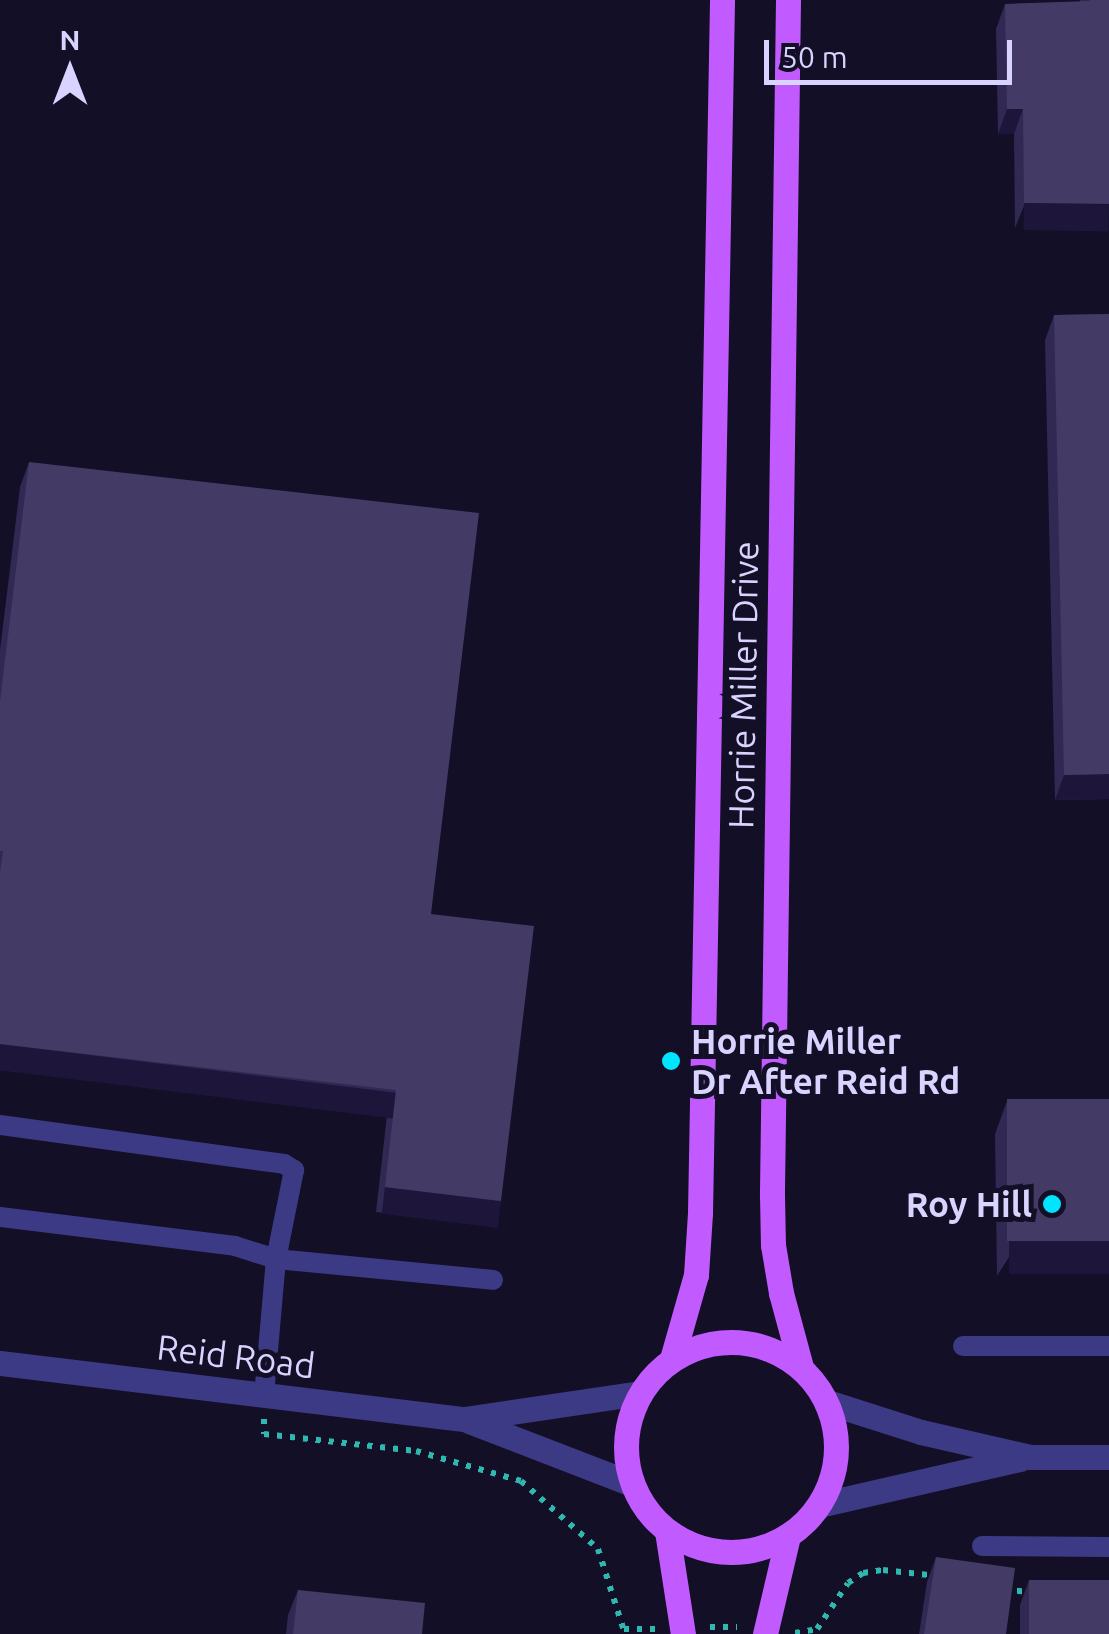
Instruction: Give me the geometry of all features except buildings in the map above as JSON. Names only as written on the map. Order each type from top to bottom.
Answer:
[{"type":"main road","name":"Horrie Miller Drive","points":[[672,1358],[696,1274],[700,1213],[722,0]]},
{"type":"main road","name":"Horrie Miller Drive","points":[[788,0],[772,1245],[801,1368]]},
{"type":"main road","name":"Horrie Miller Drive","points":[[738,1342],[771,1349],[801,1368],[827,1402],[835,1427],[837,1455],[820,1505],[788,1536],[758,1549],[726,1552],[695,1546],[667,1531],[646,1510],[632,1484],[626,1438],[640,1393],[672,1358],[703,1345],[738,1342]]},
{"type":"main road","name":"Horrie Miller Drive","points":[[667,1531],[682,1634]]},
{"type":"main road","points":[[764,1634],[788,1536]]},
{"type":"street","name":"Reid Road","points":[[0,1363],[464,1419],[632,1484]]},
{"type":"street","name":"Reid Road","points":[[464,1419],[640,1393]]},
{"type":"street","points":[[827,1402],[920,1432],[1030,1457],[1109,1457]]},
{"type":"street","points":[[820,1505],[1030,1457]]},
{"type":"lane","points":[[0,1125],[284,1164],[294,1170],[276,1259],[264,1395]]},
{"type":"lane","points":[[0,1217],[234,1246],[276,1259],[492,1280]]},
{"type":"lane","points":[[963,1346],[1109,1346]]},
{"type":"lane","points":[[982,1546],[1109,1546]]},
{"type":"path","points":[[264,1395],[264,1434],[416,1452],[521,1481],[598,1549],[625,1634]]},
{"type":"path","points":[[796,1633],[817,1629],[848,1583],[863,1574],[883,1570],[946,1578]]},
{"type":"path","points":[[997,1588],[1033,1592]]},
{"type":"place","name":"Horrie Miller Dr After Reid Rd","points":[[671,1061]]},
{"type":"place","name":"Roy Hill","points":[[1052,1204]]}]
